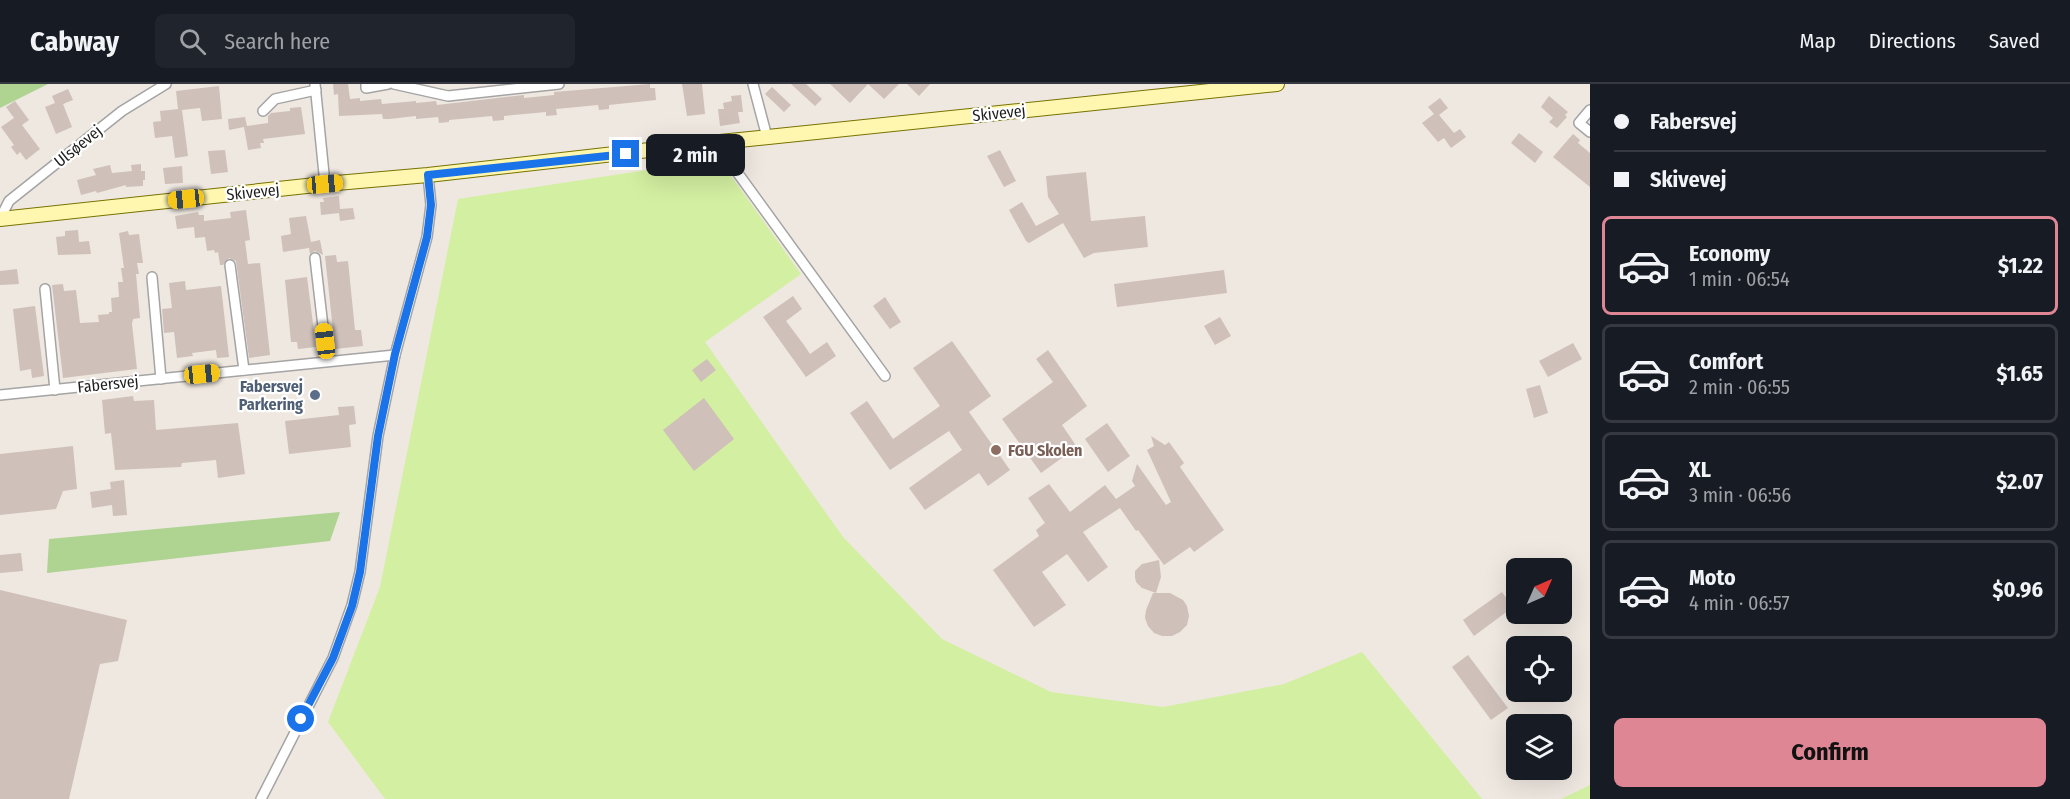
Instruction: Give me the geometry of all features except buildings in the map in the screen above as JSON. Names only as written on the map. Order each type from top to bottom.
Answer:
[{"type":"street","name":"Ulsøevej","points":[[0,219],[9,201],[122,111],[166,84]]},
{"type":"street","points":[[366,84],[366,88],[388,84]]},
{"type":"street","points":[[394,84],[448,96],[559,84]]},
{"type":"street","points":[[753,84],[767,137]]},
{"type":"street","name":"Skivevej","points":[[0,219],[1277,84]]},
{"type":"street","points":[[263,111],[275,99],[316,87],[325,184]]},
{"type":"street","points":[[1590,110],[1579,123],[1590,132]]},
{"type":"street","points":[[720,142],[729,161],[885,376]]},
{"type":"street","points":[[261,799],[333,658],[352,606],[360,572],[378,436],[395,354],[427,237],[431,205],[428,175]]},
{"type":"street","points":[[315,258],[327,362]]},
{"type":"street","points":[[230,265],[244,370]]},
{"type":"street","name":"Fabersvej","points":[[152,276],[161,379]]},
{"type":"street","name":"Fabersvej","points":[[45,290],[55,390]]},
{"type":"street","name":"Fabersvej","points":[[0,395],[395,354]]},
{"type":"green space","points":[[0,84],[48,84],[0,108]]},
{"type":"green space","points":[[719,159],[801,274],[705,342],[843,537],[942,639],[1051,692],[1163,707],[1284,684],[1362,652],[1482,799],[385,799],[328,722],[380,587],[458,199]]},
{"type":"green space","points":[[340,512],[330,541],[47,573],[49,539]]},
{"type":"green space","points":[[1590,785],[1590,799],[1561,799]]},
{"type":"place","name":"Fabersvej Parkering","points":[[315,395]]},
{"type":"place","name":"FGU Skolen","points":[[996,450]]},
{"type":"route","points":[[301,719],[333,658],[352,606],[360,572],[378,436],[395,354],[427,237],[431,205],[428,175],[626,154]]}]
